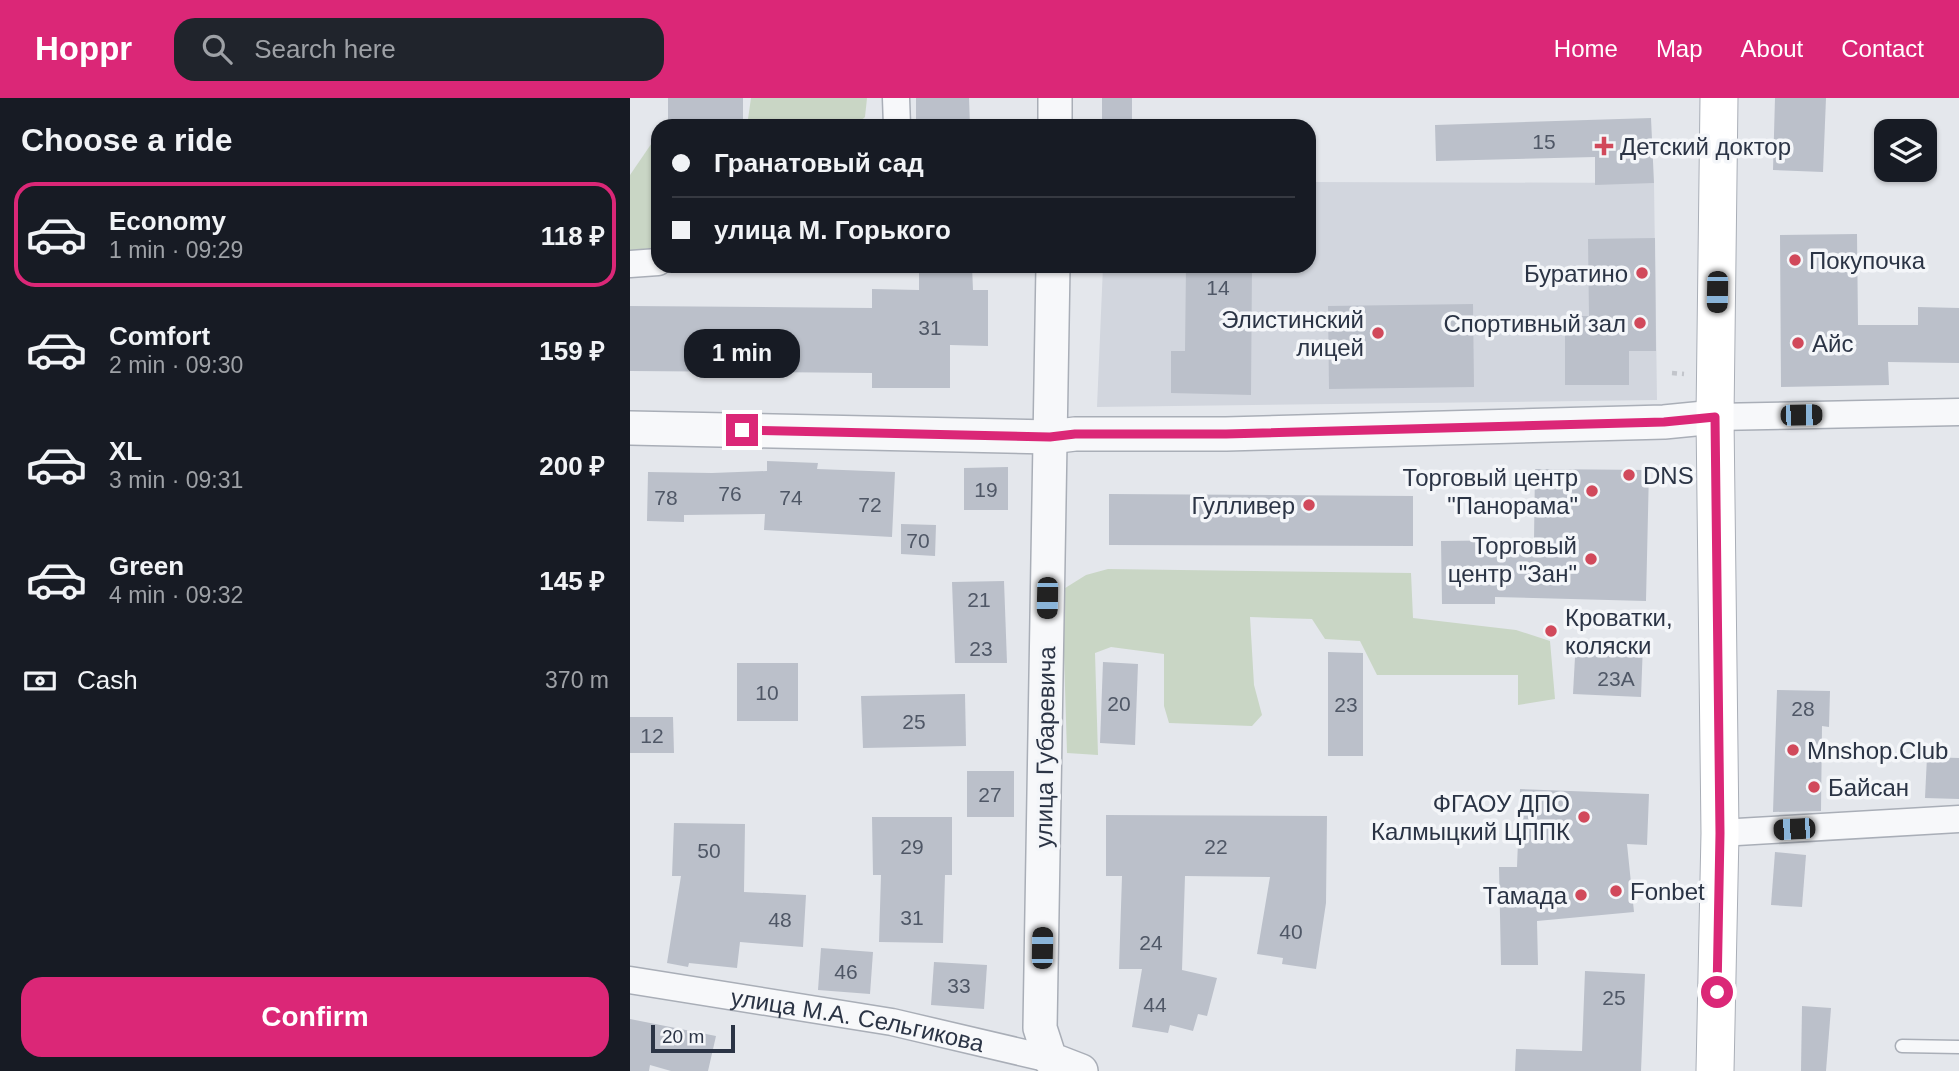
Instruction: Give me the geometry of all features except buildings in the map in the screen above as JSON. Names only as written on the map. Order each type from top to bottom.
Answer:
[{"type":"main road","points":[[1715,1071],[1720,833],[1715,417],[1719,98]]},
{"type":"street","points":[[896,98],[897,119]]},
{"type":"street","points":[[1055,98],[1055,119]]},
{"type":"street","points":[[630,264],[651,262]]},
{"type":"street","name":"улица Губаревича","points":[[1050,1059],[1040,1028],[1053,273]]},
{"type":"street","points":[[630,428],[1050,437],[1075,434],[1226,434],[1664,422],[1715,417],[1959,412]]},
{"type":"street","points":[[1720,833],[1959,819]]},
{"type":"street","name":"улица М.А. Сельгикова","points":[[630,980],[892,1022],[1050,1059],[1081,1071]]},
{"type":"lane","points":[[1902,1046],[1959,1046]]},
{"type":"shaded area","name":"Элистинский лицей","points":[[1316,182],[1654,183],[1657,400],[1097,407],[1103,273],[1316,273]]},
{"type":"green space","points":[[751,98],[867,98],[863,119],[748,119]]},
{"type":"green space","points":[[651,144],[651,249],[647,254],[630,251],[630,175]]},
{"type":"green space","points":[[1108,569],[1411,573],[1413,618],[1516,630],[1550,641],[1555,699],[1518,705],[1518,675],[1377,675],[1360,641],[1325,639],[1312,619],[1250,617],[1254,685],[1262,715],[1252,726],[1169,723],[1164,706],[1164,654],[1111,647],[1095,653],[1098,755],[1067,753],[1062,590],[1086,575]]},
{"type":"place","name":"Детский доктор","points":[[1604,146]]},
{"type":"place","name":"Покупочка","points":[[1795,260]]},
{"type":"place","name":"Буратино","points":[[1642,273]]},
{"type":"place","name":"Спортивный зал","points":[[1640,323]]},
{"type":"place","name":"Элистинский лицей","points":[[1378,333]]},
{"type":"place","name":"Айс","points":[[1798,343]]},
{"type":"place","name":"DNS","points":[[1629,475]]},
{"type":"place","name":"Торговый центр \"Панорама\"","points":[[1592,491]]},
{"type":"place","name":"Гулливер","points":[[1309,505]]},
{"type":"place","name":"Торговый центр \"Зан\"","points":[[1591,559]]},
{"type":"place","name":"Кроватки, коляски","points":[[1551,631]]},
{"type":"place","name":"Mnshop.Club","points":[[1793,750]]},
{"type":"place","name":"Байсан","points":[[1814,787]]},
{"type":"place","name":"ФГАОУ ДПО Калмыцкий ЦППК","points":[[1584,817]]},
{"type":"place","name":"Fonbet","points":[[1616,891]]},
{"type":"place","name":"Тамада","points":[[1581,895]]},
{"type":"route","points":[[742,430],[1050,437],[1075,434],[1226,434],[1664,422],[1715,417],[1720,833],[1717,992]]}]
